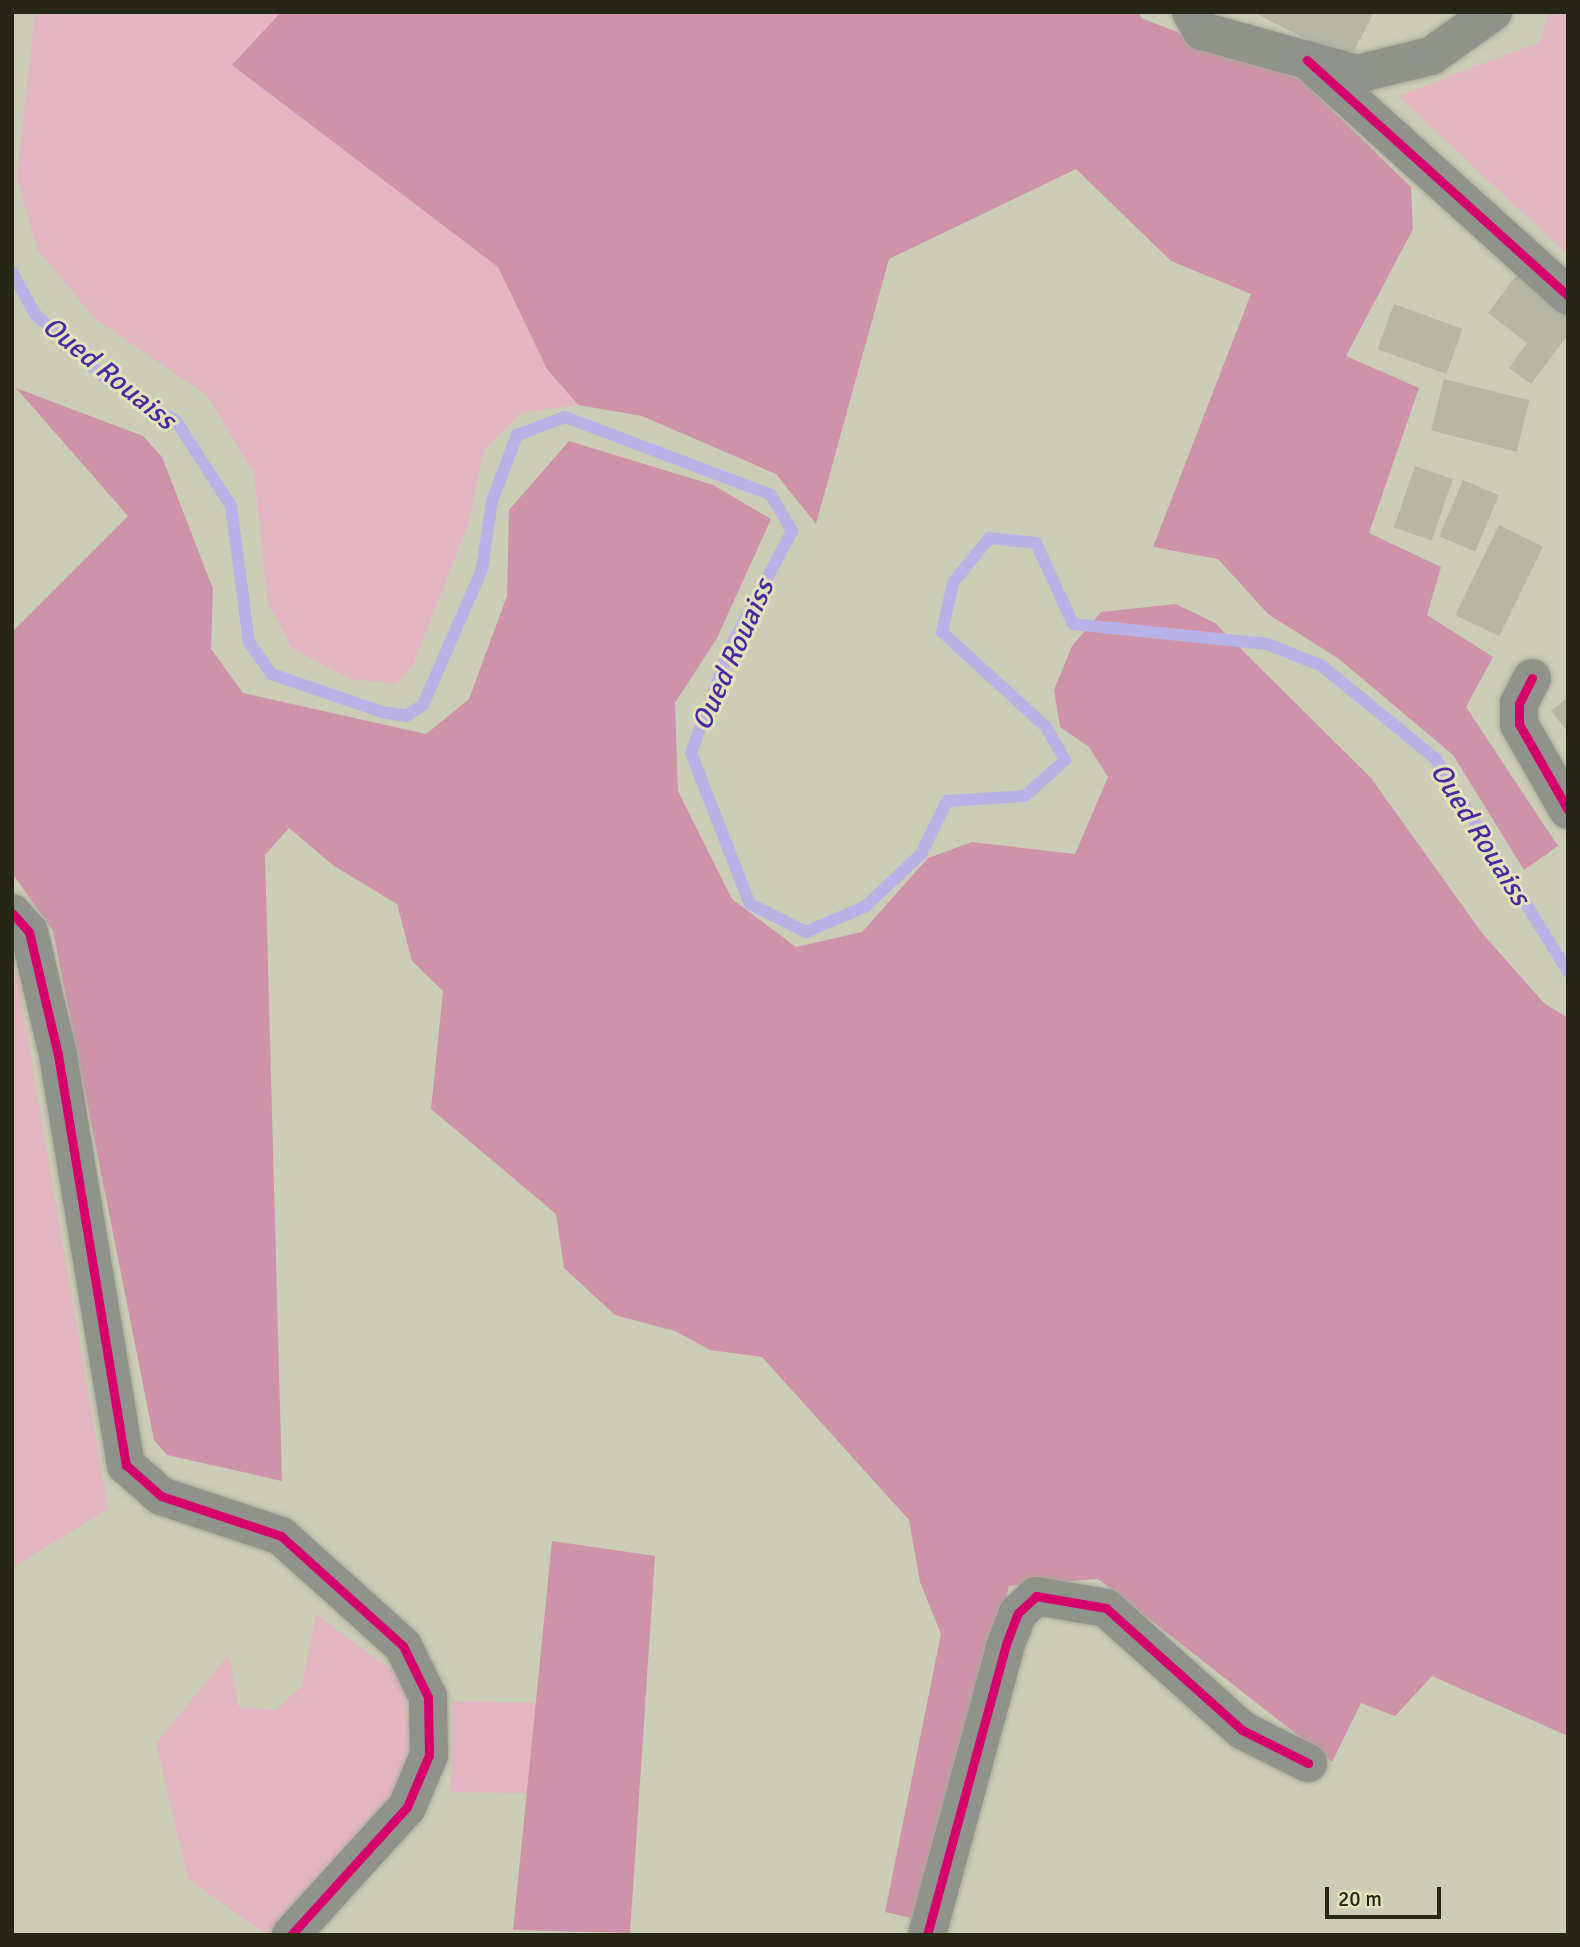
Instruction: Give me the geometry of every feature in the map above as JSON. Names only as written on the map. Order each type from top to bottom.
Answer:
[{"type":"street","points":[[1191,12],[1202,31],[1357,74],[1431,56],[1493,12]]},
{"type":"street","points":[[1307,60],[1568,296]]},
{"type":"street","points":[[1532,678],[1519,704],[1519,724],[1568,810]]},
{"type":"street","points":[[12,913],[29,932],[58,1055],[120,1450],[136,1477],[161,1496],[281,1536],[403,1646],[428,1697],[431,1736],[421,1782],[407,1807],[291,1935]]},
{"type":"street","points":[[927,1935],[1006,1644],[1018,1612],[1037,1597],[1105,1608],[1242,1730],[1308,1763]]},
{"type":"shaded area","points":[[35,12],[281,12],[232,65],[498,267],[547,369],[578,405],[521,413],[484,450],[468,524],[413,665],[396,684],[350,679],[292,648],[268,603],[254,474],[207,395],[95,319],[37,249],[17,177]]},
{"type":"shaded area","points":[[281,12],[1139,12],[1141,18],[1301,80],[1411,187],[1413,229],[1346,356],[1419,388],[1369,533],[1441,567],[1427,615],[1493,657],[1466,707],[1558,846],[1524,870],[1453,755],[1339,659],[1268,614],[1218,559],[1153,547],[1251,294],[1171,261],[1076,169],[889,259],[816,524],[776,474],[642,416],[578,405],[547,369],[498,267],[232,65]]},
{"type":"shaded area","points":[[1549,12],[1568,12],[1568,255],[1398,96],[1540,42]]},
{"type":"shaded area","points":[[16,388],[143,436],[162,457],[213,589],[211,649],[243,693],[426,734],[469,699],[507,596],[509,510],[569,441],[713,485],[771,519],[717,638],[675,703],[678,791],[732,899],[796,947],[862,932],[928,858],[972,842],[1075,854],[1108,777],[1089,747],[1060,727],[1054,690],[1072,646],[1101,612],[1176,604],[1215,623],[1371,778],[1482,933],[1544,1003],[1568,1018],[1568,1736],[1432,1676],[1395,1716],[1361,1703],[1332,1762],[1098,1579],[1009,1586],[924,1921],[885,1912],[941,1634],[920,1582],[909,1520],[762,1357],[710,1350],[675,1331],[615,1315],[564,1268],[556,1214],[431,1109],[443,991],[412,961],[397,904],[334,866],[289,828],[265,855],[282,1481],[167,1455],[154,1440],[53,931],[12,873],[12,632],[128,516]]},
{"type":"shaded area","points":[[12,948],[108,1509],[12,1568]]},
{"type":"shaded area","points":[[552,1541],[655,1556],[630,1933],[513,1930]]},
{"type":"shaded area","points":[[316,1614],[402,1678],[413,1757],[401,1789],[267,1935],[188,1879],[156,1743],[229,1654],[238,1707],[276,1710],[302,1686]]},
{"type":"shaded area","points":[[452,1701],[536,1702],[534,1793],[450,1792]]},
{"type":"building","points":[[1253,12],[1374,12],[1349,61]]},
{"type":"building","points":[[1518,273],[1568,311],[1568,335],[1531,384],[1509,368],[1527,343],[1488,313]]},
{"type":"building","points":[[1394,304],[1463,329],[1446,374],[1378,349]]},
{"type":"building","points":[[1444,379],[1529,400],[1517,452],[1431,430]]},
{"type":"building","points":[[1415,466],[1453,479],[1432,540],[1394,527]]},
{"type":"building","points":[[1463,480],[1499,495],[1475,551],[1439,536]]},
{"type":"building","points":[[1499,525],[1543,546],[1499,636],[1455,615]]},
{"type":"building","points":[[1568,697],[1568,732],[1551,711]]},
{"type":"waterway","name":"Oued Rouaiss","points":[[12,272],[35,314],[106,379],[176,421],[231,506],[249,642],[271,674],[382,712],[406,716],[423,705],[482,569],[492,501],[517,435],[565,417],[771,495],[792,531],[730,648],[691,753],[750,904],[806,932],[866,906],[921,854],[947,801],[1025,796],[1065,760],[1046,727],[942,632],[953,583],[989,538],[1036,543],[1073,624],[1267,644],[1322,666],[1435,758],[1568,972]]},
{"type":"cycle path","points":[[1307,60],[1568,296]]},
{"type":"cycle path","points":[[1532,678],[1519,704],[1519,724],[1568,810]]},
{"type":"cycle path","points":[[12,913],[29,932],[58,1055],[126,1465],[161,1496],[281,1536],[403,1646],[428,1697],[429,1755],[407,1807],[291,1935]]},
{"type":"cycle path","points":[[927,1935],[1006,1644],[1018,1613],[1036,1596],[1106,1608],[1242,1730],[1308,1763]]}]
